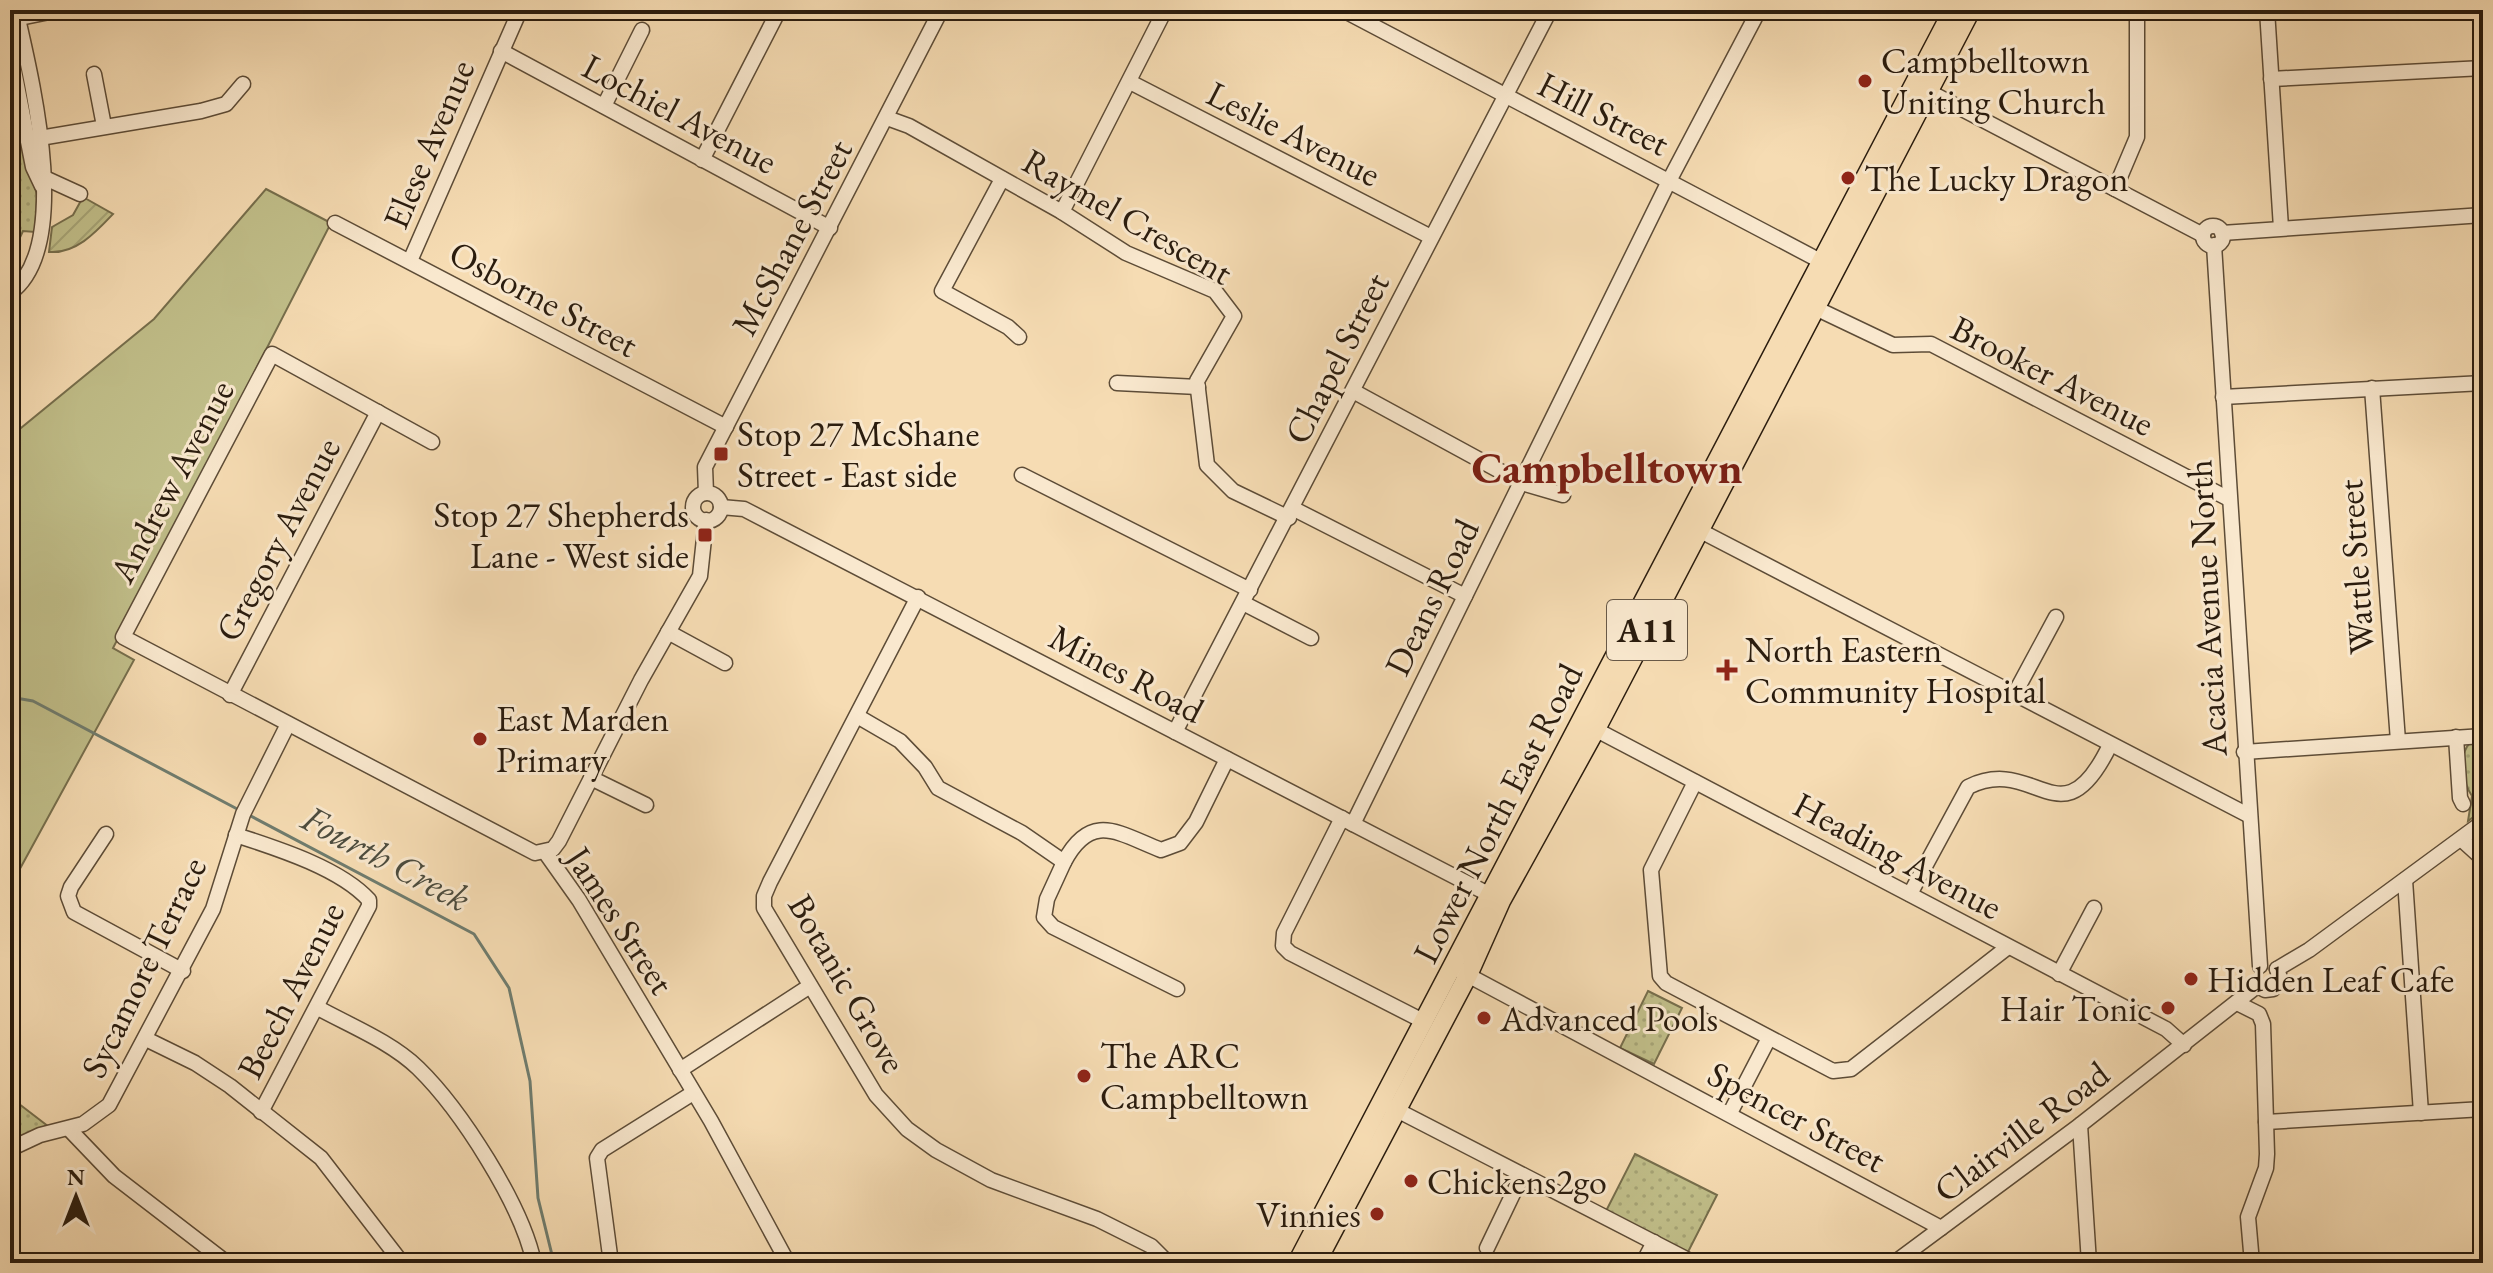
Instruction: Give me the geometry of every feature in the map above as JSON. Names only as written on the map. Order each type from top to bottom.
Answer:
[{"type":"main road","name":"Lower North East Road","points":[[1922,87],[1953,10]]},
{"type":"main road","name":"Lower North East Road","points":[[1316,1263],[1495,898],[1922,87],[1971,10]]},
{"type":"main road","name":"Lower North East Road","points":[[1297,1263],[1390,1107],[1425,1022],[1461,971]]},
{"type":"street","points":[[18,80],[14,15],[59,10]]},
{"type":"street","name":"Elese Avenue","points":[[410,261],[520,10]]},
{"type":"street","points":[[702,160],[779,10]]},
{"type":"street","name":"McShane Street","points":[[706,493],[705,467],[941,10]]},
{"type":"street","points":[[1062,212],[1165,10]]},
{"type":"street","name":"Hill Street","points":[[1343,10],[1830,266]]},
{"type":"street","name":"Chapel Street","points":[[1175,732],[1291,514],[1550,10]]},
{"type":"street","name":"Deans Road","points":[[1425,1022],[1290,953],[1283,946],[1284,933],[1347,821],[1465,596],[1669,181],[1759,10]]},
{"type":"street","points":[[2115,189],[2137,137],[2137,10]]},
{"type":"street","points":[[2267,10],[2281,228]]},
{"type":"street","points":[[604,106],[642,30]]},
{"type":"street","points":[[10,50],[34,139],[33,167],[44,182],[45,216],[34,239],[35,258],[10,293]]},
{"type":"street","name":"Lochiel Avenue","points":[[501,51],[830,228]]},
{"type":"street","points":[[2271,79],[2483,68]]},
{"type":"street","points":[[94,74],[104,126]]},
{"type":"street","name":"Leslie Avenue","points":[[1130,82],[1431,237]]},
{"type":"street","points":[[34,139],[226,104],[243,84]]},
{"type":"street","points":[[1922,87],[2213,238],[2281,228],[2483,215]]},
{"type":"street","name":"Raymel Crescent","points":[[887,118],[1062,212],[1126,253],[1215,291],[1234,316],[1197,381],[1198,387]]},
{"type":"street","points":[[1002,179],[942,291],[1019,337]]},
{"type":"street","points":[[44,182],[80,194]]},
{"type":"street","name":"Osborne Street","points":[[335,223],[726,427]]},
{"type":"street","name":"Acacia Avenue North","points":[[2213,238],[2260,966]]},
{"type":"street","name":"Brooker Avenue","points":[[1809,305],[1893,345],[1931,344],[2229,499]]},
{"type":"street","name":"Andrew Avenue","points":[[123,637],[272,354],[378,412]]},
{"type":"street","points":[[1117,383],[1198,387],[1207,465],[1233,491],[1291,514],[1465,596]]},
{"type":"street","points":[[2223,397],[2483,383]]},
{"type":"street","name":"Wattle Street","points":[[2372,388],[2398,741]]},
{"type":"street","points":[[1353,391],[1522,483],[1563,495]]},
{"type":"street","points":[[378,412],[432,442]]},
{"type":"street","name":"Gregory Avenue","points":[[230,695],[378,412]]},
{"type":"street","points":[[1022,475],[1246,596],[1311,638]]},
{"type":"street","points":[[706,493],[717,496],[721,507],[715,518],[706,520],[694,509],[698,497],[706,493]]},
{"type":"street","name":"Mines Road","points":[[721,507],[744,509],[1495,898]]},
{"type":"street","points":[[545,852],[559,841],[700,576],[706,520]]},
{"type":"street","points":[[1693,527],[2248,815]]},
{"type":"street","name":"Botanic Grove","points":[[918,597],[764,896],[768,917],[876,1095],[921,1140],[991,1180],[1115,1227],[1154,1247],[1168,1263]]},
{"type":"street","points":[[2014,695],[2056,617]]},
{"type":"street","points":[[668,632],[725,663]]},
{"type":"street","name":"James Street","points":[[123,637],[527,850],[545,852],[579,900],[680,1070],[788,1263]]},
{"type":"street","points":[[857,716],[900,741],[925,767],[938,788],[1022,833],[1064,862]]},
{"type":"street","name":"Sycamore Terrace","points":[[10,1149],[40,1135],[69,1129],[100,1114],[109,1105],[183,971],[213,909],[245,810],[288,724]]},
{"type":"street","name":"Heading Avenue","points":[[1588,725],[2166,1029],[2184,1045]]},
{"type":"street","points":[[2244,752],[2483,736]]},
{"type":"street","points":[[2456,737],[2463,804]]},
{"type":"street","points":[[1910,894],[1968,787],[1985,779],[1999,778],[2054,792],[2072,793],[2091,781],[2110,745]]},
{"type":"street","points":[[1177,989],[1053,927],[1044,917],[1047,899],[1076,840],[1089,832],[1110,830],[1161,850],[1180,843],[1196,822],[1227,759]]},
{"type":"street","points":[[591,778],[646,805]]},
{"type":"street","points":[[1695,782],[1651,870],[1660,976],[1769,1038],[1833,1071],[1851,1069],[2008,947]]},
{"type":"street","points":[[2277,969],[2309,950],[2483,822]]},
{"type":"street","points":[[106,834],[71,887],[68,896],[74,912],[183,971]]},
{"type":"street","name":"Beech Avenue","points":[[236,835],[280,849],[339,878],[369,900],[369,906],[318,1008],[261,1112]]},
{"type":"street","points":[[2461,839],[2483,859]]},
{"type":"street","points":[[2405,880],[2421,1113]]},
{"type":"street","points":[[2059,974],[2094,908]]},
{"type":"street","points":[[2269,964],[2277,969],[2279,982],[2273,989],[2265,990],[2257,986],[2255,972],[2260,966],[2269,964]]},
{"type":"street","name":"Spencer Street","points":[[1461,971],[1941,1228]]},
{"type":"street","points":[[680,1070],[810,986]]},
{"type":"street","name":"Clairville Road","points":[[1894,1263],[2080,1125],[2257,986]]},
{"type":"street","points":[[2237,1003],[2256,1012],[2263,1020],[2266,1168],[2248,1217],[2252,1263]]},
{"type":"street","points":[[318,1008],[402,1056],[435,1088],[516,1206],[534,1263]]},
{"type":"street","points":[[1730,1113],[1769,1038]]},
{"type":"street","points":[[146,1039],[195,1063],[321,1158],[376,1225],[402,1263]]},
{"type":"street","points":[[611,1263],[597,1181],[597,1158],[602,1150],[693,1093]]},
{"type":"street","points":[[1390,1107],[1694,1263]]},
{"type":"street","points":[[2266,1122],[2483,1109]]},
{"type":"street","points":[[2080,1125],[2089,1263]]},
{"type":"street","points":[[69,1129],[114,1176],[227,1263]]},
{"type":"street","points":[[1487,1248],[1522,1175]]},
{"type":"street","points":[[1643,1263],[1654,1242]]},
{"type":"shaded area","points":[[10,89],[16,97],[37,196],[35,232],[23,231],[10,259]]},
{"type":"shaded area","points":[[266,189],[331,223],[113,648],[134,660],[10,887],[10,437],[154,319]]},
{"type":"shaded area","points":[[83,197],[113,214],[77,246],[49,252],[52,227],[73,215]]},
{"type":"shaded area","points":[[2483,742],[2483,810],[2468,821],[2472,796],[2464,776],[2464,754],[2470,743]]},
{"type":"shaded area","points":[[1648,991],[1682,1008],[1654,1064],[1620,1048]]},
{"type":"shaded area","points":[[10,1097],[53,1130],[10,1149]]},
{"type":"shaded area","points":[[1635,1154],[1717,1195],[1688,1252],[1606,1211]]},
{"type":"waterway","name":"Fourth Creek","points":[[10,697],[33,701],[241,811]]},
{"type":"waterway","name":"Fourth Creek","points":[[247,814],[474,934],[509,988],[530,1081],[538,1198],[554,1263]]},
{"type":"place","name":"Campbelltown Uniting Church","points":[[1865,81]]},
{"type":"place","name":"The Lucky Dragon","points":[[1848,178]]},
{"type":"place","name":"Stop 27 McShane Street - East side","points":[[721,454]]},
{"type":"place","name":"Stop 27 Shepherds Lane - West side","points":[[705,535]]},
{"type":"place","name":"North Eastern Community Hospital","points":[[1727,670]]},
{"type":"place","name":"East Marden Primary","points":[[480,739]]},
{"type":"place","name":"Hidden Leaf Cafe","points":[[2191,979]]},
{"type":"place","name":"Hair Tonic","points":[[2168,1008]]},
{"type":"place","name":"Advanced Pools","points":[[1484,1018]]},
{"type":"place","name":"The ARC Campbelltown","points":[[1084,1076]]},
{"type":"place","name":"Chickens2go","points":[[1411,1181]]},
{"type":"place","name":"Vinnies","points":[[1377,1214]]},
{"type":"district","name":"Campbelltown","points":[[1607,468]]}]
